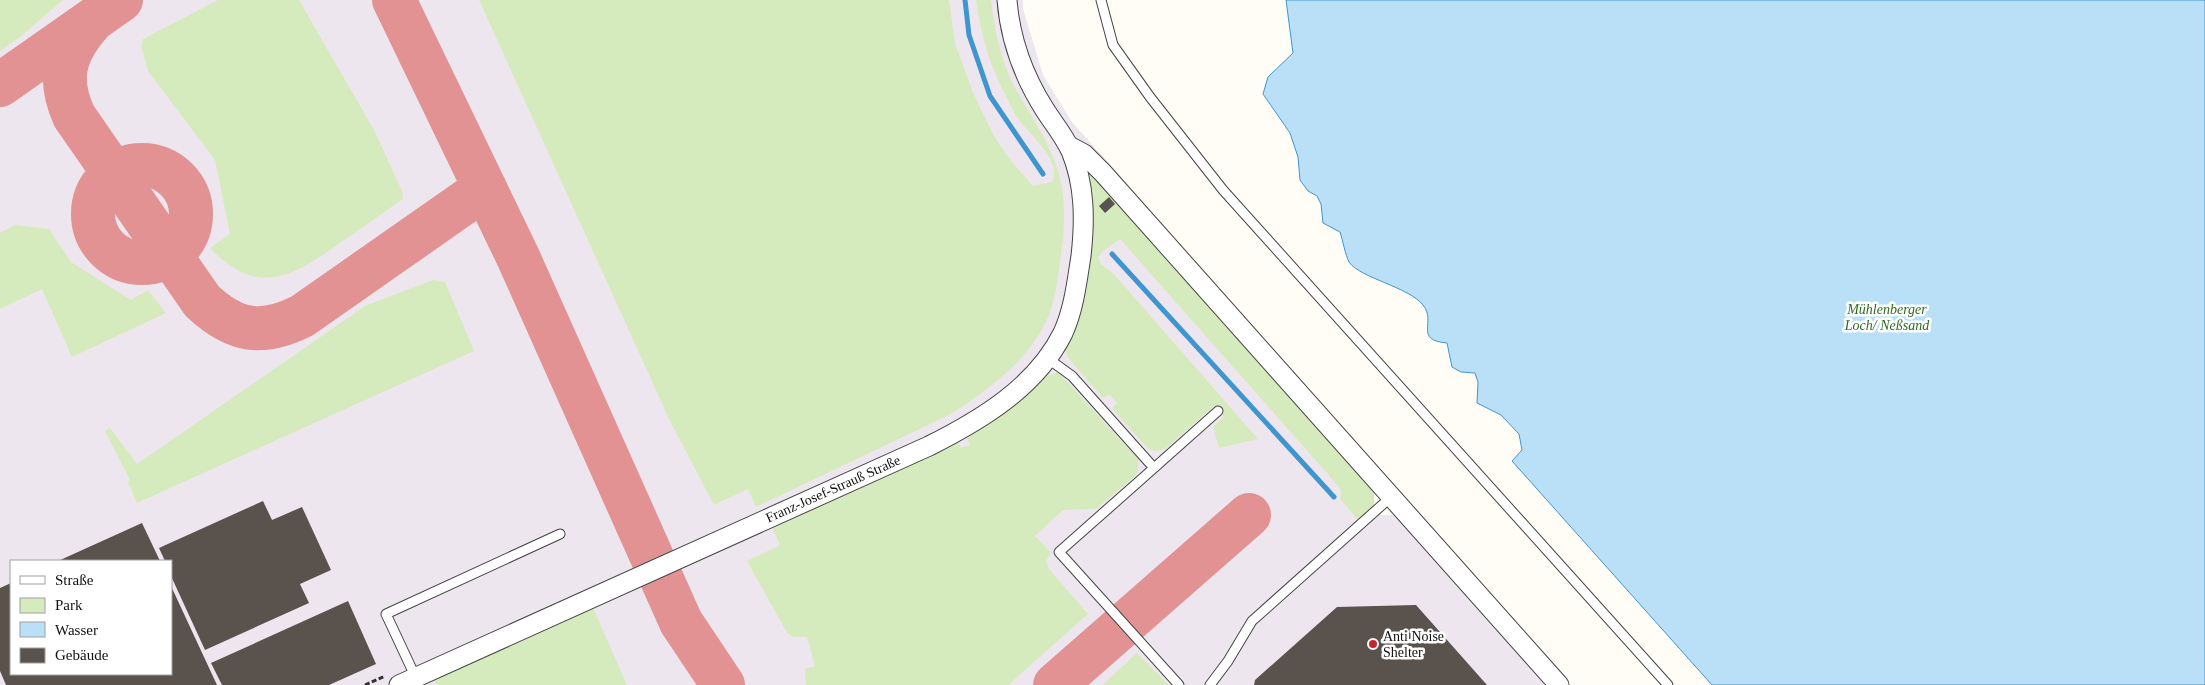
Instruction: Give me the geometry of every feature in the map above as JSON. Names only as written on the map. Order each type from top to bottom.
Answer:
[{"type":"street","name":"Franz-Josef-Strauß Straße","points":[[408,676],[958,432],[1016,391],[1047,358],[1063,332],[1069,315],[1083,237],[1080,179],[1068,146],[1029,82],[1016,46],[1007,0]]},
{"type":"street","points":[[1068,146],[1084,154],[1103,173],[1559,685]]},
{"type":"lane","points":[[1101,0],[1113,45],[1150,97],[1223,190],[1668,685]]},
{"type":"lane","points":[[1047,358],[1072,376],[1154,468]]},
{"type":"lane","points":[[1179,685],[1059,552],[1218,411]]},
{"type":"lane","points":[[1210,685],[1228,661],[1252,622],[1391,497]]},
{"type":"lane","points":[[408,676],[386,614],[560,534]]},
{"type":"path","points":[[365,685],[408,676]]},
{"type":"shaded area","points":[[0,0],[1023,0],[1023,9],[1043,75],[1072,122],[1135,193],[1126,201],[1371,504],[1381,515],[1395,515],[1546,685],[0,685]]},
{"type":"green space","points":[[0,0],[63,0],[20,37],[0,51]]},
{"type":"green space","points":[[218,0],[299,0],[374,130],[402,191],[403,199],[323,255],[290,273],[275,277],[260,277],[244,273],[227,264],[210,248],[230,234],[215,160],[148,71],[141,46],[143,39]]},
{"type":"green space","points":[[479,0],[949,0],[955,43],[973,93],[994,136],[1011,161],[1033,186],[1052,182],[1053,166],[1049,158],[1016,116],[991,62],[976,0],[991,0],[998,41],[1007,70],[1016,90],[1049,147],[1063,192],[1064,229],[1057,287],[1045,324],[1036,340],[1024,355],[997,381],[951,414],[756,507],[748,489],[714,505],[670,421]]},
{"type":"green space","points":[[1089,169],[1374,490],[1374,505],[1358,520],[1340,499],[1341,490],[1326,472],[1120,239],[1098,257],[1101,264],[1113,273],[1258,439],[1219,448],[1213,427],[1224,417],[1214,406],[1165,449],[1156,451],[1148,449],[1112,408],[1117,403],[1110,395],[1103,398],[1069,359],[1065,350],[1077,322],[1082,303],[1091,246],[1092,208]]},
{"type":"green space","points":[[15,225],[49,229],[71,262],[131,300],[148,290],[166,313],[72,357],[42,289],[0,309],[0,233]]},
{"type":"green space","points":[[433,280],[445,282],[474,351],[137,503],[128,482],[130,480],[105,431],[110,428],[137,464],[365,306]]},
{"type":"green space","points":[[1058,373],[1138,459],[1138,471],[1135,476],[1096,509],[1063,510],[1035,536],[1051,553],[1046,561],[1049,569],[1088,614],[1008,685],[806,685],[805,669],[815,666],[807,637],[793,637],[787,633],[747,561],[780,545],[772,527],[958,442],[961,448],[970,445],[967,438],[1013,406],[1045,376]]},
{"type":"green space","points":[[593,608],[627,685],[436,685],[435,680]]},
{"type":"green space","points":[[1137,653],[1169,685],[1102,685]]},
{"type":"water","name":"Mühlenberger Loch/ Neßsand","points":[[1286,0],[2205,0],[2205,685],[1712,685],[1512,461],[1522,450],[1519,434],[1501,415],[1477,403],[1478,382],[1475,373],[1461,372],[1452,367],[1447,343],[1437,341],[1428,334],[1427,311],[1423,305],[1407,293],[1355,268],[1349,262],[1340,232],[1323,223],[1321,204],[1317,196],[1308,191],[1300,180],[1298,157],[1290,133],[1263,94],[1268,77],[1293,53]]},
{"type":"building","points":[[1109,197],[1115,204],[1105,213],[1099,206]]},
{"type":"building","points":[[263,501],[272,520],[302,507],[331,570],[300,584],[309,603],[205,650],[172,578],[172,560],[165,560],[159,548]]},
{"type":"building","points":[[142,523],[160,560],[60,560]]},
{"type":"building","points":[[10,583],[10,675],[172,675],[172,588],[217,685],[6,685],[0,671],[0,588]]},
{"type":"building","points":[[348,601],[376,664],[329,685],[222,685],[211,663]]},
{"type":"building","name":"Anti Noise Shelter","points":[[1416,605],[1487,685],[1254,685],[1255,680],[1337,607]]},
{"type":"waterway","points":[[965,0],[969,35],[990,96],[1043,174]]},
{"type":"waterway","points":[[1112,254],[1334,497]]},
{"type":"taxiway","points":[[0,85],[121,0]]},
{"type":"taxiway","points":[[394,0],[518,257],[681,622],[723,685]]},
{"type":"taxiway","points":[[91,22],[75,44],[66,66],[66,90],[74,116],[202,301],[214,311],[238,325],[249,328],[261,328],[288,322],[302,316],[485,188]]},
{"type":"taxiway","points":[[142,165],[161,168],[177,179],[188,195],[191,214],[188,233],[177,249],[161,260],[142,263],[123,260],[107,249],[96,233],[93,214],[96,195],[107,179],[123,168],[142,165]]},
{"type":"taxiway","points":[[1055,685],[1249,515]]},
{"type":"place","name":"Anti Noise Shelter","points":[[1373,644]]}]
